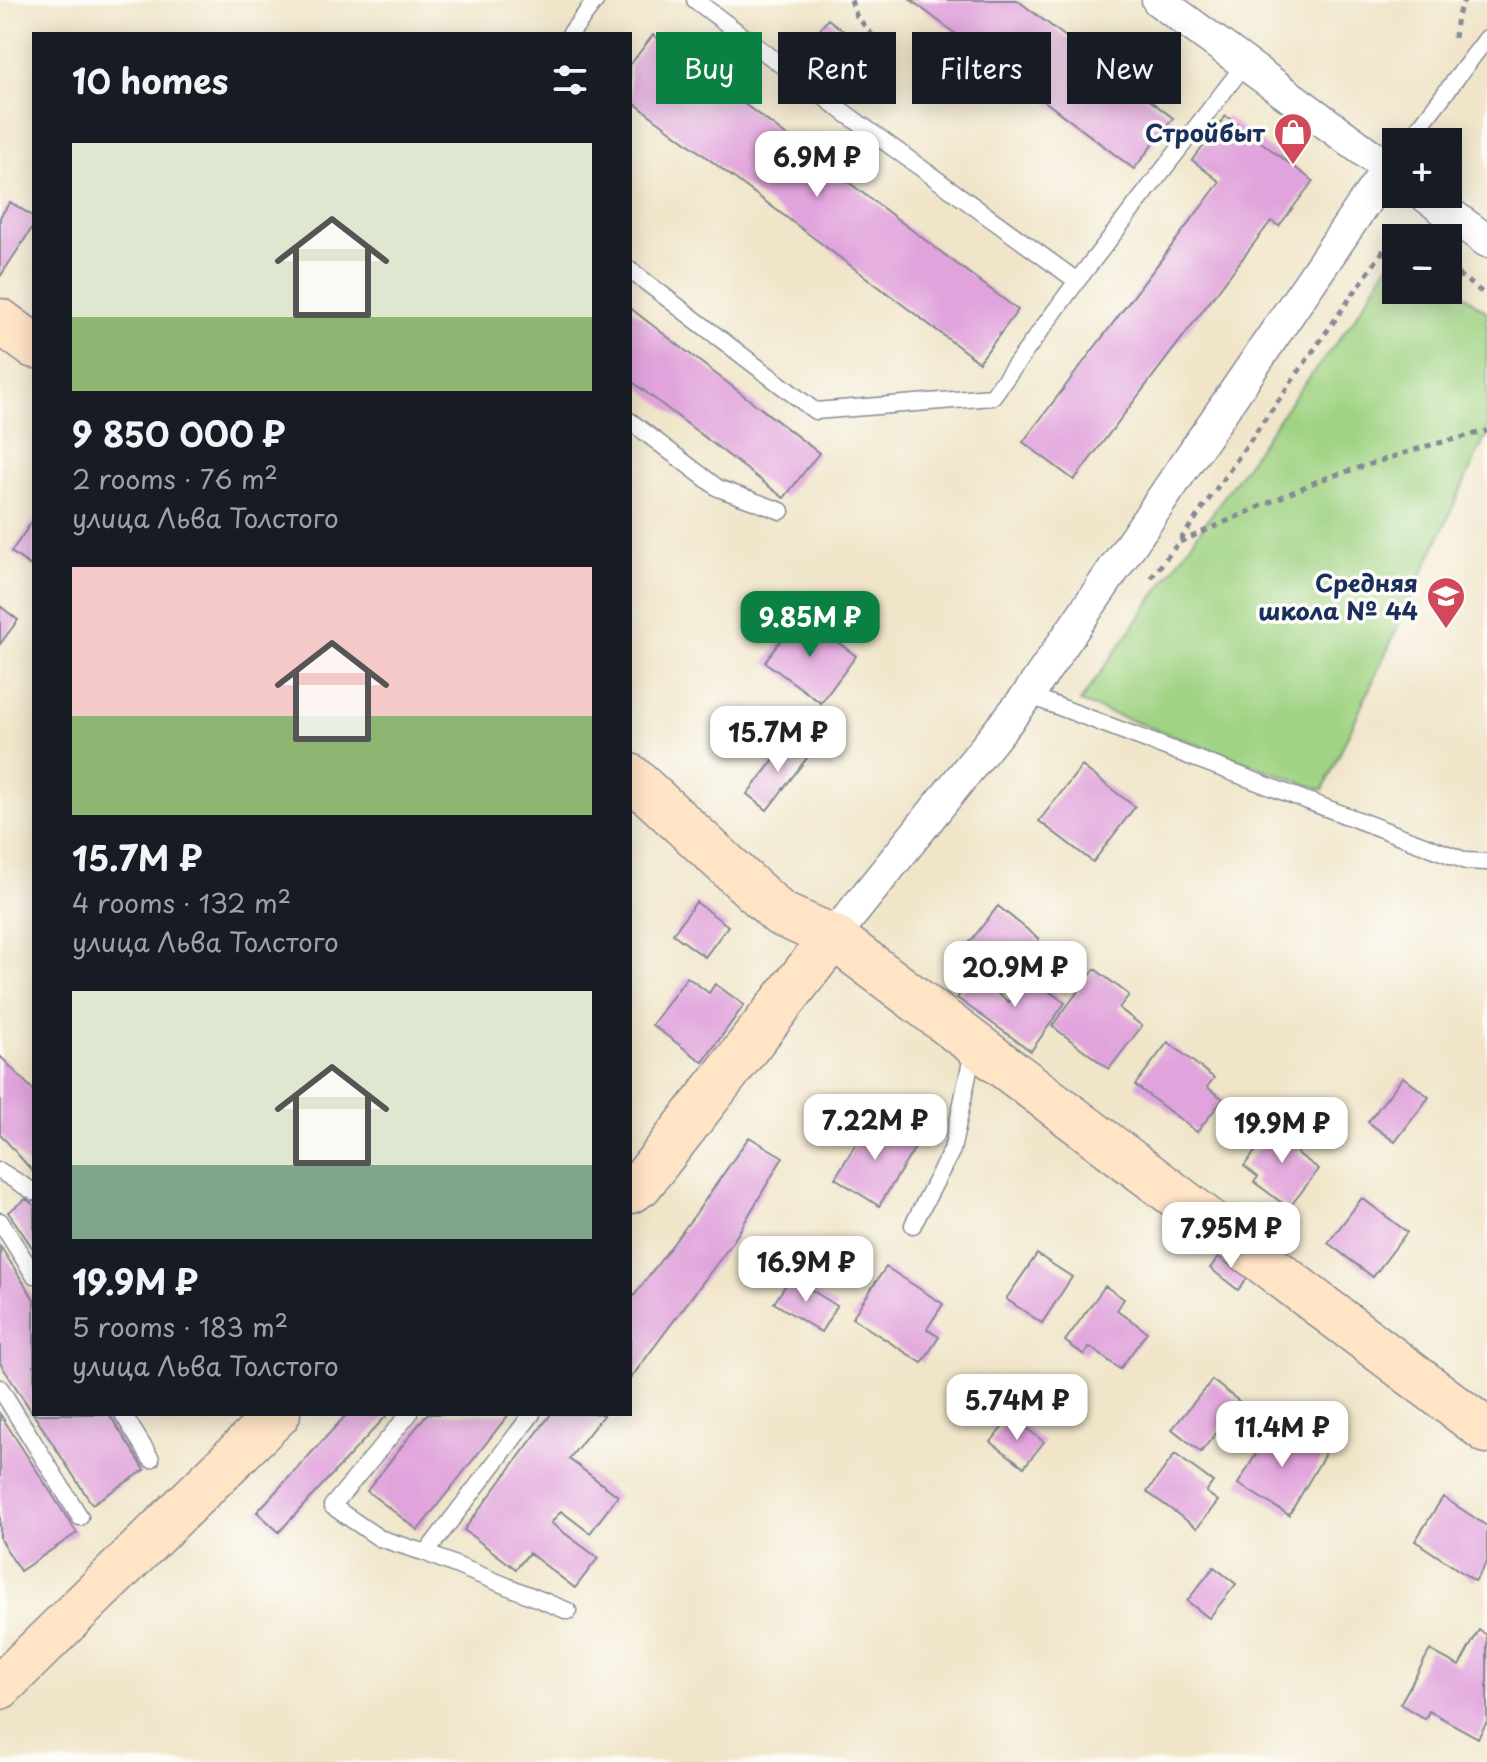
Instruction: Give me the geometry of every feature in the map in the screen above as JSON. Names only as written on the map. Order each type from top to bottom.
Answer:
[{"type":"street","points":[[1158,0],[1382,159]]},
{"type":"street","points":[[633,1194],[833,937],[1028,695],[1382,183]]},
{"type":"street","points":[[1442,208],[1487,241]]},
{"type":"street","points":[[0,321],[32,345]]},
{"type":"street","points":[[632,778],[780,914],[833,937],[1487,1431]]},
{"type":"street","points":[[0,1687],[276,1416]]},
{"type":"lane","points":[[572,32],[596,0]]},
{"type":"lane","points":[[695,0],[1077,281]]},
{"type":"lane","points":[[1419,128],[1487,38]]},
{"type":"lane","points":[[632,272],[815,411],[992,397],[1077,281],[1245,64]]},
{"type":"lane","points":[[632,423],[718,488],[781,511]]},
{"type":"lane","points":[[1028,695],[1452,856],[1466,861],[1487,862]]},
{"type":"lane","points":[[913,1225],[952,1150],[975,1044]]},
{"type":"lane","points":[[0,1171],[32,1191]]},
{"type":"lane","points":[[0,1221],[32,1272]]},
{"type":"lane","points":[[0,1388],[80,1517]]},
{"type":"lane","points":[[124,1416],[151,1459]]},
{"type":"lane","points":[[407,1416],[332,1506],[379,1538],[426,1553],[568,1611]]},
{"type":"lane","points":[[426,1553],[530,1416]]},
{"type":"path","points":[[845,113],[866,93],[876,40],[856,15],[851,0]]},
{"type":"path","points":[[1151,578],[1382,253]]},
{"type":"path","points":[[1462,277],[1487,296]]},
{"type":"path","points":[[1179,542],[1320,480],[1427,446],[1487,431]]},
{"type":"green space","points":[[1382,274],[1382,304],[1462,304],[1462,293],[1487,312],[1487,439],[1484,439],[1323,790],[1080,702],[1289,404],[1353,321]]},
{"type":"building","points":[[911,0],[1017,0],[1067,38],[1067,104],[1154,104],[1173,118],[1134,169],[1048,104],[1051,104],[1051,32],[953,32]]},
{"type":"building","points":[[828,19],[845,32],[818,32]]},
{"type":"building","points":[[653,35],[656,37],[656,104],[745,104],[1018,310],[979,362],[632,102],[632,62]]},
{"type":"building","points":[[1226,116],[1313,181],[1279,226],[1271,221],[1074,480],[1023,442],[1220,182],[1192,160]]},
{"type":"building","points":[[10,202],[32,216],[32,228],[0,277],[0,217]]},
{"type":"building","points":[[632,310],[819,453],[784,498],[632,382]]},
{"type":"building","points":[[32,522],[32,567],[11,552]]},
{"type":"building","points":[[0,606],[18,620],[0,644]]},
{"type":"building","points":[[800,614],[856,656],[821,703],[765,662]]},
{"type":"building","points":[[790,739],[810,754],[767,810],[747,794]]},
{"type":"building","points":[[1082,766],[1135,807],[1093,862],[1039,821]]},
{"type":"building","points":[[696,902],[728,926],[705,957],[673,934]]},
{"type":"building","points":[[998,906],[1039,939],[1007,979],[966,947]]},
{"type":"building","points":[[1095,969],[1129,995],[1119,1008],[1142,1026],[1109,1069],[1052,1026]]},
{"type":"building","points":[[973,976],[1009,1002],[1028,976],[1065,1003],[1031,1051],[957,998]]},
{"type":"building","points":[[687,977],[709,993],[715,984],[744,1005],[703,1062],[652,1025]]},
{"type":"building","points":[[1168,1042],[1214,1078],[1207,1087],[1223,1099],[1197,1132],[1135,1085]]},
{"type":"building","points":[[0,1056],[32,1089],[32,1171],[0,1134]]},
{"type":"building","points":[[1403,1077],[1429,1097],[1395,1142],[1368,1122]]},
{"type":"building","points":[[871,1119],[916,1146],[879,1206],[835,1178]]},
{"type":"building","points":[[1280,1120],[1307,1140],[1297,1153],[1319,1169],[1289,1208],[1254,1182],[1258,1177],[1244,1166]]},
{"type":"building","points":[[749,1137],[783,1157],[733,1242],[632,1376],[632,1298]]},
{"type":"building","points":[[1362,1198],[1407,1232],[1373,1277],[1328,1243]]},
{"type":"building","points":[[26,1199],[32,1204],[32,1247],[8,1212]]},
{"type":"building","points":[[0,1246],[32,1296],[32,1412],[0,1363]]},
{"type":"building","points":[[1224,1250],[1252,1272],[1238,1290],[1210,1268]]},
{"type":"building","points":[[1037,1254],[1072,1277],[1042,1323],[1006,1299]]},
{"type":"building","points":[[886,1267],[943,1304],[927,1329],[939,1337],[922,1363],[852,1318]]},
{"type":"building","points":[[791,1277],[837,1306],[821,1332],[774,1303]]},
{"type":"building","points":[[1105,1286],[1124,1299],[1117,1310],[1147,1332],[1120,1369],[1090,1347],[1084,1355],[1065,1341]]},
{"type":"building","points":[[1212,1380],[1240,1402],[1201,1452],[1172,1429]]},
{"type":"building","points":[[0,1414],[77,1533],[20,1571],[0,1539]]},
{"type":"building","points":[[35,1416],[110,1416],[145,1470],[92,1504]]},
{"type":"building","points":[[345,1416],[386,1416],[279,1532],[257,1512]]},
{"type":"building","points":[[425,1416],[507,1416],[418,1530],[367,1491]]},
{"type":"building","points":[[550,1416],[602,1416],[569,1459],[618,1496],[590,1533],[561,1511],[551,1523],[598,1558],[575,1588],[529,1553],[516,1569],[464,1530]]},
{"type":"building","points":[[1011,1416],[1044,1442],[1024,1467],[991,1442]]},
{"type":"building","points":[[1274,1424],[1325,1454],[1289,1515],[1238,1484]]},
{"type":"building","points":[[1175,1454],[1213,1482],[1206,1492],[1218,1501],[1197,1528],[1147,1492]]},
{"type":"building","points":[[1443,1497],[1487,1526],[1487,1562],[1475,1581],[1415,1541]]},
{"type":"building","points":[[1214,1567],[1236,1584],[1209,1618],[1187,1601]]},
{"type":"building","points":[[1479,1630],[1487,1635],[1487,1722],[1478,1738],[1429,1711],[1425,1719],[1400,1704],[1430,1650],[1459,1666]]},
{"type":"place","name":"Стройбыт","points":[[1293,166]]},
{"type":"place","name":"Средняя школа № 44","points":[[1446,630]]}]
